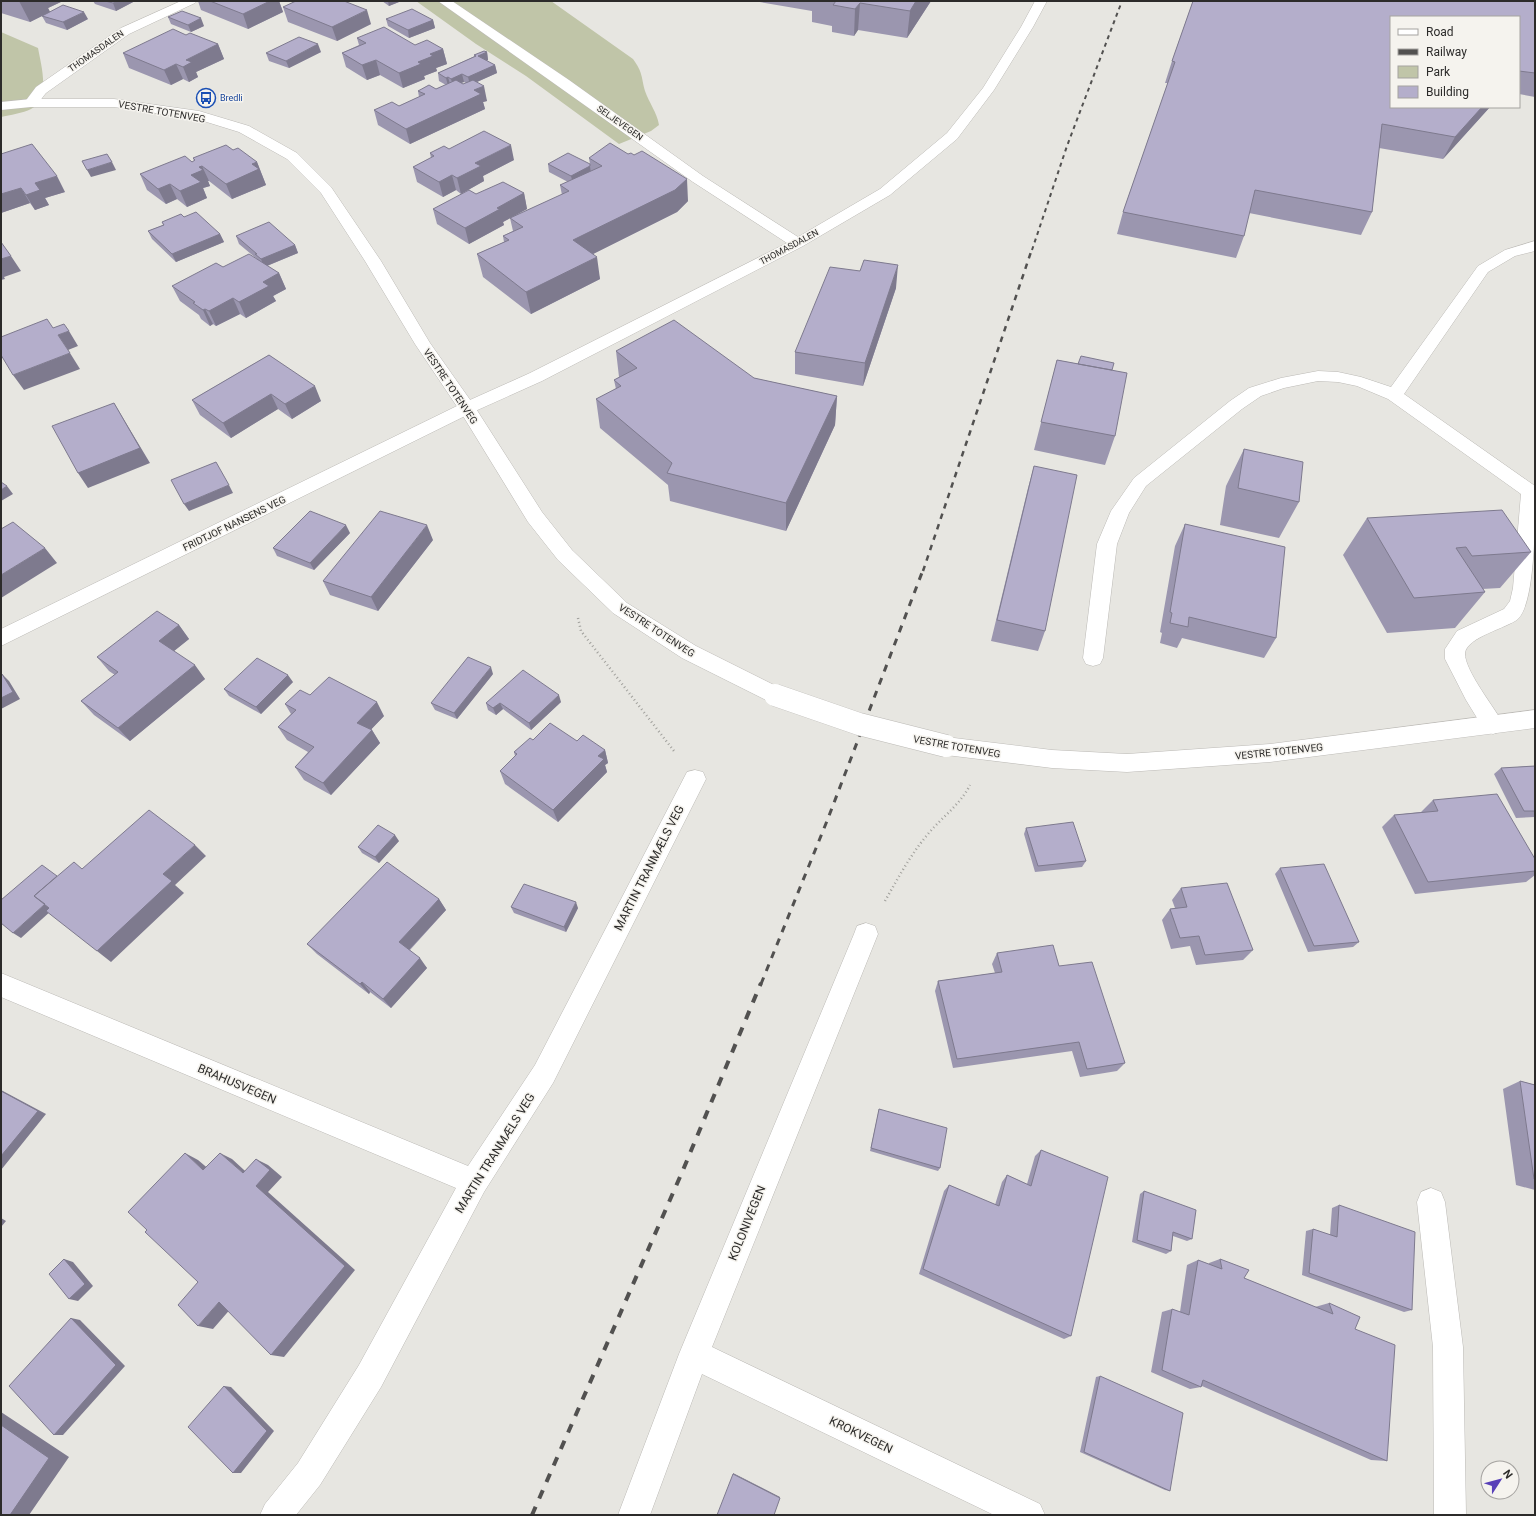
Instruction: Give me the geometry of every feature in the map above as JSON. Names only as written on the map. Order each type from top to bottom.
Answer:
[{"type":"street","name":"THOMASDALEN","points":[[31,103],[41,90],[125,31],[191,1]]},
{"type":"street","name":"SELJEVEGEN","points":[[444,1],[698,179],[798,243]]},
{"type":"street","name":"THOMASDALEN","points":[[467,408],[536,377],[798,243],[885,192],[952,136],[988,90],[1027,27],[1041,1]]},
{"type":"street","name":"VESTRE TOTENVEG","points":[[1,106],[31,103],[114,102],[199,116],[244,129],[292,156],[326,190],[373,261],[423,344],[467,408],[535,517],[565,555],[620,608],[689,652],[775,695],[835,717],[894,734],[946,746],[985,752],[1052,759],[1127,762],[1180,760],[1270,753],[1535,719]]},
{"type":"street","points":[[1394,395],[1483,269],[1510,253],[1535,246]]},
{"type":"street","points":[[1093,658],[1107,544],[1120,510],[1140,482],[1236,405],[1255,392],[1281,383],[1318,376],[1338,377],[1361,382],[1394,395],[1532,493],[1523,588],[1519,604],[1511,614],[1464,637],[1455,649],[1455,659],[1473,694],[1493,725]]},
{"type":"street","name":"FRIDTJOF NANSENS VEG","points":[[1,638],[467,408]]},
{"type":"street","name":"MARTIN TRANMÆLS VEG","points":[[276,1515],[309,1474],[370,1376],[474,1182],[544,1074],[695,779]]},
{"type":"street","name":"KOLONIVEGEN","points":[[634,1515],[694,1354],[866,934]]},
{"type":"street","name":"BRAHUSVEGEN","points":[[1,986],[474,1182]]},
{"type":"street","points":[[1431,1202],[1448,1347],[1450,1515]]},
{"type":"street","name":"KROKVEGEN","points":[[694,1354],[1029,1515]]},
{"type":"path","points":[[578,616],[582,631],[695,779]]},
{"type":"path","points":[[866,934],[905,865],[928,833],[965,796],[985,752]]},
{"type":"green space","points":[[416,1],[551,1],[633,59],[640,71],[645,91],[657,116],[659,125],[651,131],[619,144],[526,76],[476,44]]},
{"type":"green space","points":[[1,32],[38,48],[43,89],[37,104],[31,109],[1,117]]},
{"type":"building","points":[[105,1],[118,1],[113,3]]},
{"type":"building","points":[[210,1],[270,1],[243,14]]},
{"type":"building","points":[[296,1],[344,1],[367,10],[332,27],[283,7]]},
{"type":"building","points":[[836,1],[916,1],[910,11],[860,3],[855,9],[833,5]]},
{"type":"building","points":[[1193,1],[1535,1],[1535,73],[1520,71],[1520,16],[1390,16],[1390,108],[1481,108],[1455,137],[1382,124],[1372,212],[1255,190],[1244,236],[1123,212],[1175,62],[1172,61]]},
{"type":"building","points":[[63,5],[84,12],[63,22],[42,16]]},
{"type":"building","points":[[412,9],[433,20],[408,30],[386,19]]},
{"type":"building","points":[[182,11],[201,18],[188,25],[168,17]]},
{"type":"building","points":[[384,27],[415,45],[427,40],[443,49],[430,54],[433,56],[418,62],[421,64],[399,73],[376,60],[362,65],[342,53],[366,43],[357,38]]},
{"type":"building","points":[[173,29],[186,35],[190,33],[218,44],[186,60],[192,62],[183,67],[176,64],[164,70],[123,53]]},
{"type":"building","points":[[299,37],[318,44],[286,61],[266,53]]},
{"type":"building","points":[[484,51],[487,52],[478,56],[495,65],[468,77],[462,74],[451,79],[438,73],[476,56],[474,55]]},
{"type":"building","points":[[456,80],[463,84],[473,80],[484,86],[474,90],[481,94],[406,129],[374,110],[392,102],[399,106],[425,94],[418,91],[429,85],[436,89]]},
{"type":"building","points":[[484,131],[511,145],[475,163],[481,166],[457,178],[452,175],[439,182],[413,167],[434,156],[430,153],[444,146],[449,149]]},
{"type":"building","points":[[610,143],[628,154],[631,153],[634,155],[642,151],[687,179],[675,190],[573,240],[597,257],[526,292],[477,254],[509,240],[503,236],[523,227],[510,218],[569,191],[560,185],[602,166],[589,158]]},
{"type":"building","points":[[32,144],[57,176],[35,183],[40,190],[26,195],[21,188],[1,194],[1,154]]},
{"type":"building","points":[[226,145],[233,150],[238,148],[257,162],[252,164],[259,169],[226,184],[202,166],[199,167],[203,170],[191,175],[201,182],[180,191],[170,184],[158,189],[140,174],[185,156],[192,162],[195,160],[193,158]]},
{"type":"building","points":[[568,153],[590,164],[590,166],[571,176],[548,164]]},
{"type":"building","points":[[107,154],[112,162],[87,170],[82,161]]},
{"type":"building","points":[[503,182],[524,193],[497,208],[500,209],[465,228],[433,209],[469,190],[476,194]]},
{"type":"building","points":[[196,212],[220,234],[172,254],[148,231],[164,225],[162,222],[181,214],[184,217]]},
{"type":"building","points":[[269,222],[295,245],[261,259],[236,236]]},
{"type":"building","points":[[1,242],[11,256],[1,259]]},
{"type":"building","points":[[249,254],[279,273],[263,282],[269,286],[239,302],[233,298],[209,311],[205,309],[203,310],[193,303],[195,302],[172,286],[216,263],[223,267]]},
{"type":"building","points":[[864,260],[898,265],[865,363],[795,352],[830,267],[860,271]]},
{"type":"building","points":[[47,319],[53,328],[64,324],[69,331],[58,335],[70,353],[13,375],[1,355],[1,337]]},
{"type":"building","points":[[674,320],[754,378],[837,396],[786,503],[667,473],[672,463],[596,399],[621,386],[614,380],[637,368],[616,351]]},
{"type":"building","points":[[269,355],[315,386],[285,404],[271,394],[223,423],[192,400]]},
{"type":"building","points":[[1081,356],[1114,363],[1112,370],[1078,364]]},
{"type":"building","points":[[1057,360],[1127,373],[1115,436],[1041,422]]},
{"type":"building","points":[[114,403],[140,448],[78,473],[52,426]]},
{"type":"building","points":[[1244,449],[1303,462],[1299,502],[1238,488]]},
{"type":"building","points":[[216,462],[229,485],[184,504],[171,480]]},
{"type":"building","points":[[1034,466],[1077,475],[1045,631],[997,620]]},
{"type":"building","points":[[1,482],[7,486],[1,490]]},
{"type":"building","points":[[1502,510],[1531,552],[1472,556],[1466,547],[1456,548],[1485,592],[1414,598],[1367,518]]},
{"type":"building","points":[[310,511],[346,525],[310,563],[273,548]]},
{"type":"building","points":[[380,511],[427,525],[371,597],[323,581]]},
{"type":"building","points":[[13,522],[45,548],[1,575],[1,529]]},
{"type":"building","points":[[1185,524],[1285,547],[1276,638],[1189,617],[1188,627],[1170,623],[1172,613],[1170,612]]},
{"type":"building","points":[[157,611],[179,625],[159,641],[195,665],[118,728],[81,701],[118,672],[97,657]]},
{"type":"building","points":[[468,657],[491,667],[454,713],[431,703]]},
{"type":"building","points":[[257,658],[288,675],[256,707],[224,689]]},
{"type":"building","points":[[523,670],[559,695],[529,723],[500,703],[493,708],[486,703]]},
{"type":"building","points":[[2,674],[13,692],[1,698],[1,675]]},
{"type":"building","points":[[329,677],[377,702],[357,723],[372,730],[323,783],[295,767],[314,747],[278,727],[296,710],[285,704],[300,690],[310,695]]},
{"type":"building","points":[[550,723],[577,741],[583,735],[605,750],[598,756],[604,759],[553,810],[500,771],[517,754],[514,752],[530,738],[533,740]]},
{"type":"building","points":[[1535,766],[1535,811],[1524,811],[1501,768]]},
{"type":"building","points":[[1497,794],[1535,859],[1535,871],[1428,882],[1394,815],[1438,811],[1433,800]]},
{"type":"building","points":[[149,810],[195,845],[163,874],[172,881],[97,951],[46,911],[49,908],[34,896],[74,862],[82,869]]},
{"type":"building","points":[[1073,822],[1086,861],[1038,866],[1026,828]]},
{"type":"building","points":[[378,825],[395,835],[375,857],[358,847]]},
{"type":"building","points":[[387,862],[439,899],[399,942],[420,958],[383,999],[362,982],[360,984],[307,944]]},
{"type":"building","points":[[1324,864],[1359,942],[1314,946],[1280,868]]},
{"type":"building","points":[[42,865],[57,876],[34,896],[45,904],[13,933],[1,923],[1,900]]},
{"type":"building","points":[[1227,883],[1253,950],[1205,955],[1199,936],[1180,938],[1170,909],[1187,907],[1181,888]]},
{"type":"building","points":[[524,884],[576,902],[564,927],[511,907]]},
{"type":"building","points":[[1053,945],[1059,966],[1092,962],[1125,1063],[1087,1069],[1079,1042],[957,1059],[938,981],[1002,972],[997,953]]},
{"type":"building","points":[[1520,1081],[1535,1085],[1535,1180],[1534,1179]]},
{"type":"building","points":[[1,1091],[38,1111],[1,1156]]},
{"type":"building","points":[[879,1109],[947,1128],[940,1168],[871,1148]]},
{"type":"building","points":[[1041,1150],[1108,1177],[1071,1336],[923,1269],[949,1185],[999,1206],[1007,1175],[1031,1186]]},
{"type":"building","points":[[185,1153],[203,1170],[220,1153],[243,1173],[256,1159],[270,1170],[256,1186],[345,1266],[271,1355],[219,1302],[198,1326],[178,1305],[198,1282],[145,1232],[147,1230],[128,1212]]},
{"type":"building","points":[[1144,1191],[1196,1210],[1192,1239],[1173,1232],[1171,1251],[1137,1240]]},
{"type":"building","points":[[1339,1205],[1415,1232],[1412,1310],[1309,1273],[1313,1229],[1337,1237]]},
{"type":"building","points":[[64,1259],[85,1284],[69,1299],[49,1274]]},
{"type":"building","points":[[1220,1259],[1249,1270],[1244,1278],[1333,1314],[1329,1303],[1360,1317],[1355,1329],[1395,1345],[1387,1461],[1203,1380],[1201,1387],[1162,1370],[1172,1309],[1189,1315],[1198,1260],[1222,1269]]},
{"type":"building","points":[[71,1318],[116,1365],[54,1435],[9,1386]]},
{"type":"building","points":[[1100,1376],[1183,1413],[1170,1491],[1084,1452]]},
{"type":"building","points":[[224,1386],[267,1431],[233,1473],[188,1427]]},
{"type":"building","points":[[1,1425],[49,1458],[10,1515],[1,1515]]},
{"type":"building","points":[[733,1474],[780,1498],[774,1515],[717,1515]]},
{"type":"railway","points":[[1032,250],[1067,146],[1122,1]]},
{"type":"railway","points":[[923,571],[1032,249]]},
{"type":"railway","points":[[761,984],[827,821],[923,570]]},
{"type":"railway","points":[[532,1515],[683,1170],[761,983]]},
{"type":"place","name":"Bredli","points":[[206,98]]}]
